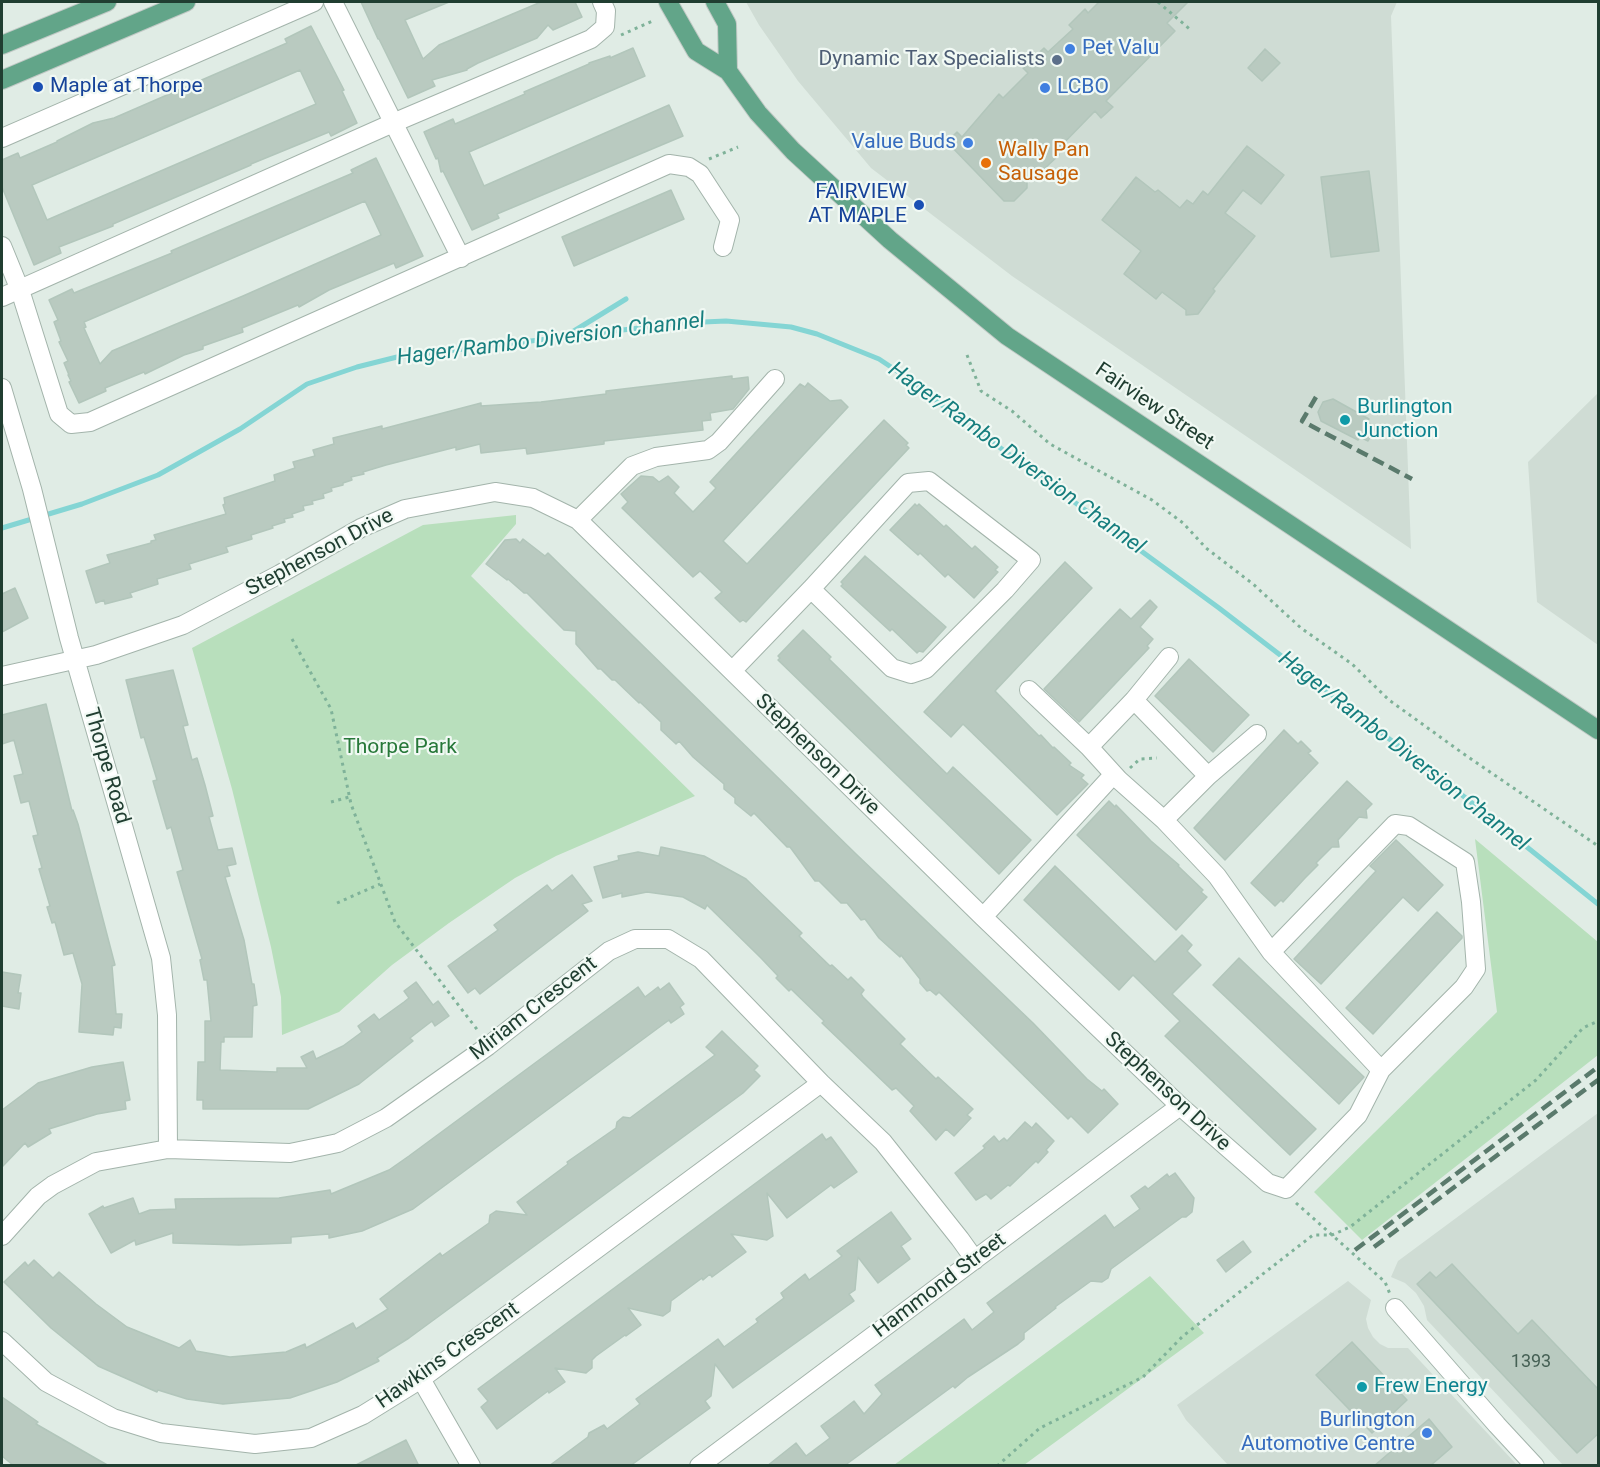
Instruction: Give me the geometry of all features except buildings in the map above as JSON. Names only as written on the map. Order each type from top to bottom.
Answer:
[{"type":"main road","points":[[2,45],[107,2]]},
{"type":"main road","points":[[2,81],[186,2]]},
{"type":"main road","name":"Fairview Street","points":[[668,2],[696,51],[728,70],[758,113],[793,151],[890,240],[1007,336],[1599,730]]},
{"type":"main road","points":[[715,2],[727,24],[728,70]]},
{"type":"street","points":[[2,138],[314,2]]},
{"type":"street","points":[[333,2],[461,258]]},
{"type":"street","points":[[2,297],[393,123],[591,39],[605,27],[606,11],[602,2]]},
{"type":"street","points":[[2,246],[20,290],[59,414],[71,424],[90,422],[669,164],[689,167],[700,174],[730,220],[723,247]]},
{"type":"street","points":[[579,520],[632,466],[656,458],[708,450],[719,442],[775,380]]},
{"type":"street","name":"Thorpe Road","points":[[2,388],[32,489],[75,659],[161,957],[167,1015],[168,1149]]},
{"type":"street","points":[[732,671],[812,589],[908,483],[929,481],[1030,560],[1005,590],[926,669],[911,674],[892,669],[812,589]]},
{"type":"street","name":"Stephenson Drive","points":[[2,675],[96,656],[183,625],[361,528],[405,509],[495,492],[533,498],[579,520],[983,917],[1180,1106],[1268,1183]]},
{"type":"street","points":[[1089,747],[1134,700],[1169,657]]},
{"type":"street","points":[[1029,690],[1089,747],[1116,778],[1164,820],[1217,876],[1271,952],[1381,1070]]},
{"type":"street","points":[[1134,700],[1208,776]]},
{"type":"street","points":[[1164,820],[1208,776],[1257,734]]},
{"type":"street","points":[[983,917],[1116,778]]},
{"type":"street","points":[[1268,1183],[1286,1189],[1358,1115],[1381,1070],[1464,987],[1476,969],[1465,862],[1409,826],[1395,824],[1271,952]]},
{"type":"street","name":"Miriam Crescent","points":[[2,1236],[38,1196],[53,1185],[96,1162],[168,1149],[290,1153],[338,1143],[386,1118],[488,1046],[609,951],[635,939],[668,939],[701,959],[821,1083],[883,1142],[975,1260]]},
{"type":"street","name":"Hawkins Crescent","points":[[2,1341],[46,1382],[113,1418],[161,1432],[255,1444],[311,1438],[363,1415],[421,1379],[821,1083]]},
{"type":"street","name":"Hammond Street","points":[[699,1466],[1180,1106]]},
{"type":"street","points":[[1395,1308],[1535,1466]]},
{"type":"street","points":[[421,1379],[471,1466]]},
{"type":"path","points":[[1158,2],[1192,31]]},
{"type":"path","points":[[614,38],[655,21]]},
{"type":"path","points":[[689,167],[738,147]]},
{"type":"path","points":[[967,355],[981,391],[1012,411],[1050,444],[1152,500],[1183,523],[1206,548],[1301,627],[1352,664],[1389,700],[1599,846]]},
{"type":"path","points":[[292,639],[331,709],[349,796],[395,922],[488,1046]]},
{"type":"path","points":[[1116,778],[1140,759],[1157,758]]},
{"type":"path","points":[[332,802],[349,796]]},
{"type":"path","points":[[337,903],[380,884]]},
{"type":"path","points":[[997,1466],[1040,1428],[1143,1377],[1184,1336],[1313,1235],[1332,1235],[1350,1227],[1536,1080],[1583,1028],[1599,1021]]},
{"type":"path","points":[[1268,1183],[1297,1203],[1385,1282],[1395,1308]]},
{"type":"shaded area","points":[[746,2],[1397,2],[1391,16],[1411,549],[1012,276],[871,168],[798,81]]},
{"type":"shaded area","points":[[1598,393],[1598,645],[1537,602],[1528,462]]},
{"type":"shaded area","points":[[1598,1113],[1598,1465],[1563,1465],[1427,1320],[1424,1306],[1416,1293],[1405,1283],[1391,1277],[1398,1261]]},
{"type":"shaded area","points":[[1348,1281],[1371,1300],[1366,1319],[1373,1337],[1388,1348],[1408,1348],[1517,1465],[1228,1465],[1186,1420],[1177,1405]]},
{"type":"green space","name":"Thorpe Park","points":[[516,515],[516,524],[471,576],[695,796],[556,856],[515,878],[392,965],[339,1012],[282,1035],[281,997],[271,947],[232,789],[192,648],[423,525]]},
{"type":"green space","points":[[1475,839],[1598,942],[1598,1055],[1362,1240],[1314,1192],[1497,1012]]},
{"type":"green space","points":[[1150,1276],[1204,1333],[1024,1465],[894,1465]]},
{"type":"waterway","points":[[569,334],[626,299]]},
{"type":"waterway","name":"Hager/Rambo Diversion Channel","points":[[2,528],[82,504],[158,475],[240,429],[307,384],[357,367],[397,357],[681,323],[726,321],[791,327],[817,334],[879,359],[915,383],[1219,608],[1457,791],[1598,904]]},
{"type":"railway","points":[[1316,397],[1302,421],[1412,479]]},
{"type":"railway","points":[[1355,1250],[1598,1067]]},
{"type":"railway","points":[[1374,1247],[1598,1080]]},
{"type":"place","name":"Pet Valu","points":[[1070,49]]},
{"type":"place","name":"Dynamic Tax Specialists","points":[[1057,60]]},
{"type":"place","name":"Maple at Thorpe","points":[[38,87]]},
{"type":"place","name":"LCBO","points":[[1045,88]]},
{"type":"place","name":"Value Buds","points":[[968,143]]},
{"type":"place","name":"Wally Pan Sausage","points":[[986,163]]},
{"type":"place","name":"FAIRVIEW AT MAPLE","points":[[919,205]]},
{"type":"place","name":"Burlington Junction","points":[[1345,420]]},
{"type":"place","name":"Frew Energy","points":[[1362,1387]]},
{"type":"place","name":"Burlington Automotive Centre","points":[[1427,1433]]}]
